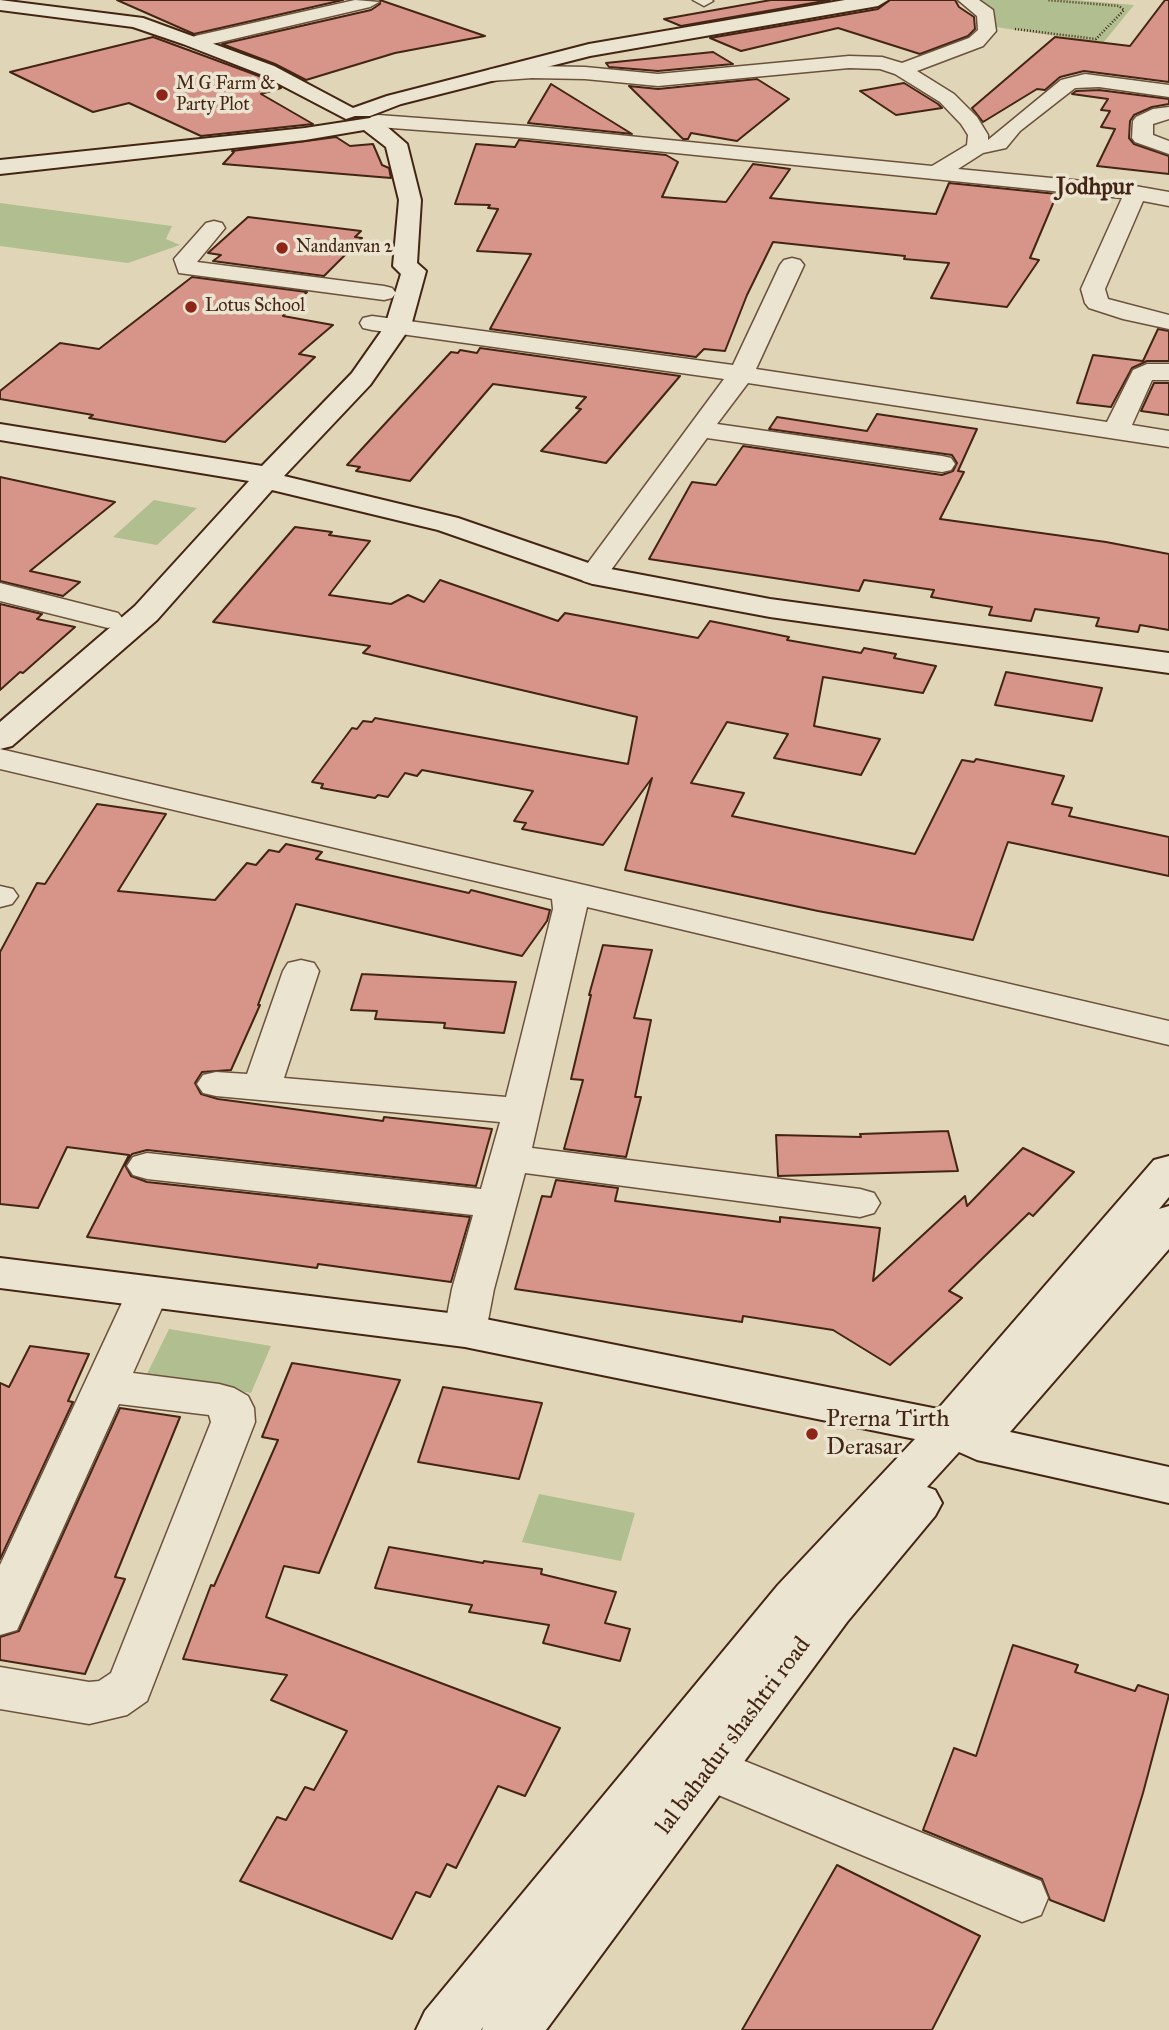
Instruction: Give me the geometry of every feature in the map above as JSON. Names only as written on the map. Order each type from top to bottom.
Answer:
[{"type":"street","points":[[0,167],[292,136],[359,119],[394,100],[589,50],[878,0]]},
{"type":"street","points":[[902,70],[976,42],[987,31],[986,14],[967,0]]},
{"type":"street","points":[[0,4],[136,22],[267,70],[359,119],[396,144],[410,200],[405,265]]},
{"type":"street","points":[[195,42],[373,4]]},
{"type":"street","points":[[491,75],[531,72],[659,80],[849,62],[883,63],[902,70],[947,98],[970,121],[978,135],[977,148]]},
{"type":"street","points":[[938,172],[977,148],[999,144],[1013,127],[1068,84],[1099,81],[1169,91]]},
{"type":"street","points":[[1169,113],[1160,113],[1143,121],[1142,138],[1169,148]]},
{"type":"street","points":[[0,160],[359,119],[527,132],[1166,194]]},
{"type":"street","points":[[1135,193],[1093,289],[1097,303],[1169,322]]},
{"type":"street","points":[[214,228],[185,259],[187,268],[384,293]]},
{"type":"street","points":[[385,325],[384,293],[395,270],[405,265]]},
{"type":"street","points":[[0,712],[73,652],[361,379],[385,325],[414,271],[405,265]]},
{"type":"street","points":[[593,575],[741,374],[792,265]]},
{"type":"street","points":[[385,325],[741,374],[1169,439]]},
{"type":"street","points":[[1116,431],[1142,375],[1147,372],[1169,372]]},
{"type":"street","points":[[699,429],[942,464]]},
{"type":"street","points":[[0,432],[257,479],[448,524],[593,575],[770,608],[1169,663]]},
{"type":"street","points":[[0,440],[257,479]]},
{"type":"street","points":[[0,739],[146,613],[257,479]]},
{"type":"street","points":[[6,600],[108,619]]},
{"type":"street","points":[[0,759],[1169,1033]]},
{"type":"street","points":[[465,1331],[473,1289],[522,1111],[569,909],[569,893]]},
{"type":"street","points":[[261,1089],[301,971]]},
{"type":"street","points":[[216,1084],[522,1111]]},
{"type":"street","points":[[509,1158],[860,1203]]},
{"type":"street","points":[[147,1166],[496,1204]]},
{"type":"street","points":[[445,2030],[796,1599],[960,1436],[1169,1170]]},
{"type":"street","name":"lal bahadur shashtri road","points":[[511,2030],[960,1436],[1003,1409],[1169,1221]]},
{"type":"street","points":[[0,1273],[465,1331],[960,1436],[1169,1485]]},
{"type":"street","points":[[0,1616],[148,1292]]},
{"type":"street","points":[[0,1688],[89,1703],[110,1700],[131,1686],[233,1422],[232,1408],[219,1401],[105,1386]]},
{"type":"street","points":[[710,1769],[1022,1898]]},
{"type":"path","points":[[1012,28],[1096,38],[1124,10],[1119,6],[1047,0]]},
{"type":"green space","points":[[973,0],[1075,0],[1134,5],[1103,43],[989,26]]},
{"type":"green space","points":[[0,203],[172,226],[166,239],[180,245],[128,263],[0,246]]},
{"type":"green space","points":[[154,500],[197,508],[157,545],[113,537]]},
{"type":"green space","points":[[169,1329],[271,1346],[251,1393],[147,1374]]},
{"type":"green space","points":[[539,1494],[635,1513],[621,1561],[522,1542]]},
{"type":"building","points":[[117,0],[343,0],[194,34]]},
{"type":"building","points":[[380,0],[485,36],[395,53],[306,80],[275,64],[222,44],[371,10],[380,4]]},
{"type":"building","points":[[771,0],[830,0],[681,26],[664,19]]},
{"type":"building","points":[[890,0],[955,0],[959,7],[974,17],[975,29],[968,36],[920,54],[838,28],[741,51],[710,38],[878,9]]},
{"type":"building","points":[[1165,0],[1169,0],[1169,82],[1084,71],[1060,77],[1045,90],[1037,89],[983,122],[972,108],[1055,37],[1130,46]]},
{"type":"building","name":"M G Farm & Party Plot","points":[[153,37],[259,76],[281,88],[261,94],[313,124],[201,136],[129,103],[93,112],[10,72]]},
{"type":"building","points":[[713,52],[733,64],[658,71],[609,67],[606,63]]},
{"type":"building","points":[[757,79],[789,99],[737,141],[691,133],[688,139],[683,139],[629,86],[658,89]]},
{"type":"building","points":[[904,83],[942,108],[896,115],[860,91]]},
{"type":"building","points":[[551,84],[632,134],[528,123]]},
{"type":"building","points":[[1099,90],[1169,99],[1169,104],[1152,107],[1134,115],[1130,121],[1129,138],[1134,144],[1169,156],[1169,174],[1097,166],[1115,129],[1101,127],[1110,111],[1101,110],[1108,99],[1072,94],[1076,91]]},
{"type":"building","points":[[336,137],[350,146],[373,144],[382,165],[389,168],[391,178],[223,164],[234,152],[232,151]]},
{"type":"building","points":[[519,140],[666,155],[678,162],[662,197],[726,202],[753,164],[790,169],[770,198],[818,203],[936,214],[949,183],[1057,194],[1030,258],[1039,260],[1007,307],[931,298],[949,263],[773,242],[747,295],[725,351],[704,349],[696,357],[490,329],[531,254],[477,251],[498,209],[488,208],[490,205],[455,204],[476,144],[515,147]]},
{"type":"building","name":"Nandanvan 2","points":[[248,217],[361,231],[355,237],[362,238],[324,276],[213,261],[221,255],[208,253]]},
{"type":"building","points":[[192,277],[307,292],[283,316],[333,325],[299,354],[315,357],[225,442],[0,399],[0,391],[60,343],[99,349]]},
{"type":"building","points":[[1158,329],[1169,331],[1169,361],[1147,361],[1132,368],[1111,407],[1077,403],[1093,355],[1143,361]]},
{"type":"building","points":[[480,348],[680,376],[606,463],[541,451],[581,409],[576,408],[586,397],[493,384],[410,481],[356,471],[360,467],[347,465],[451,352],[458,353],[460,350],[477,353]]},
{"type":"building","points":[[1154,383],[1169,383],[1169,415],[1141,411]]},
{"type":"building","points":[[877,414],[977,429],[958,471],[964,472],[940,519],[1106,542],[1169,554],[1169,630],[1140,625],[1138,632],[1096,626],[1099,618],[1035,609],[1031,621],[989,615],[992,607],[931,597],[934,590],[864,580],[859,591],[649,559],[692,482],[716,485],[743,446],[942,475],[953,471],[957,463],[952,455],[769,429],[777,417],[867,431]]},
{"type":"building","points":[[0,477],[115,502],[30,571],[80,582],[63,596],[0,581]]},
{"type":"building","points":[[295,527],[370,541],[329,595],[391,604],[408,595],[424,602],[440,580],[558,621],[565,613],[698,638],[710,621],[789,637],[787,640],[861,653],[864,648],[896,654],[894,658],[936,666],[923,693],[823,677],[814,726],[880,739],[861,775],[774,758],[788,734],[727,722],[691,783],[744,793],[732,816],[915,854],[962,760],[974,762],[976,759],[1064,776],[1052,804],[1072,808],[1069,816],[1169,837],[1169,876],[1008,842],[973,940],[818,911],[625,870],[652,778],[603,845],[522,829],[526,823],[514,821],[533,791],[422,770],[417,776],[405,773],[388,797],[378,795],[375,798],[321,788],[323,784],[312,782],[352,728],[357,729],[363,721],[372,722],[375,718],[628,764],[637,717],[363,653],[370,646],[213,622]]},
{"type":"building","points":[[0,604],[42,614],[37,619],[75,627],[0,690]]},
{"type":"building","points":[[1006,672],[1102,688],[1092,721],[995,705]]},
{"type":"building","points":[[97,804],[166,814],[118,891],[215,900],[247,863],[256,865],[269,850],[279,852],[286,844],[322,852],[316,859],[469,893],[471,890],[550,910],[547,921],[522,956],[296,904],[260,1005],[231,1070],[202,1072],[195,1083],[201,1094],[218,1099],[383,1121],[384,1117],[492,1129],[476,1186],[147,1150],[132,1154],[125,1165],[131,1176],[147,1182],[470,1217],[451,1282],[318,1264],[317,1268],[87,1237],[129,1155],[67,1147],[38,1208],[0,1204],[0,952],[37,883],[45,884]]},
{"type":"building","points":[[603,945],[652,950],[634,1018],[651,1020],[635,1097],[641,1097],[626,1157],[564,1149],[583,1080],[571,1079]]},
{"type":"building","points":[[362,974],[516,982],[504,1033],[444,1028],[445,1023],[375,1019],[377,1011],[351,1010]]},
{"type":"building","points":[[948,1131],[958,1171],[778,1176],[776,1135],[861,1137],[860,1134]]},
{"type":"building","points":[[1023,1148],[1074,1172],[1033,1216],[1029,1213],[949,1291],[962,1298],[890,1365],[833,1330],[743,1316],[742,1322],[515,1289],[542,1196],[551,1197],[556,1180],[618,1188],[615,1201],[780,1222],[780,1217],[880,1228],[873,1281],[965,1196],[967,1206]]},
{"type":"building","points":[[30,1346],[89,1354],[68,1401],[73,1402],[0,1559],[0,1383],[9,1387]]},
{"type":"building","points":[[292,1363],[400,1380],[319,1573],[284,1566],[266,1617],[560,1728],[525,1796],[498,1786],[456,1868],[447,1864],[430,1897],[416,1892],[392,1939],[240,1881],[277,1817],[286,1820],[305,1787],[314,1790],[347,1731],[271,1700],[287,1675],[183,1659],[211,1585],[214,1586],[278,1440],[262,1437]]},
{"type":"building","points":[[443,1387],[542,1403],[519,1479],[418,1462]]},
{"type":"building","points":[[120,1408],[180,1417],[115,1577],[125,1579],[85,1674],[0,1660],[0,1637],[19,1631]]},
{"type":"building","points":[[389,1547],[483,1563],[542,1569],[541,1574],[616,1592],[605,1623],[630,1629],[620,1661],[543,1643],[549,1625],[469,1612],[472,1605],[375,1588]]},
{"type":"building","points":[[1013,1645],[1078,1665],[1075,1672],[1135,1691],[1138,1685],[1169,1695],[1143,1793],[1104,1921],[1050,1900],[1042,1879],[923,1830],[954,1748],[976,1756]]},
{"type":"building","points":[[837,1865],[980,1936],[932,2030],[742,2030]]},
{"type":"place","name":"M G Farm & Party Plot","points":[[162,95]]},
{"type":"place","name":"Nandanvan 2","points":[[282,248]]},
{"type":"place","name":"Lotus School","points":[[191,307]]},
{"type":"place","name":"Prerna Tirth Derasar","points":[[812,1434]]},
{"type":"district","name":"Jodhpur","points":[[1095,188]]}]
